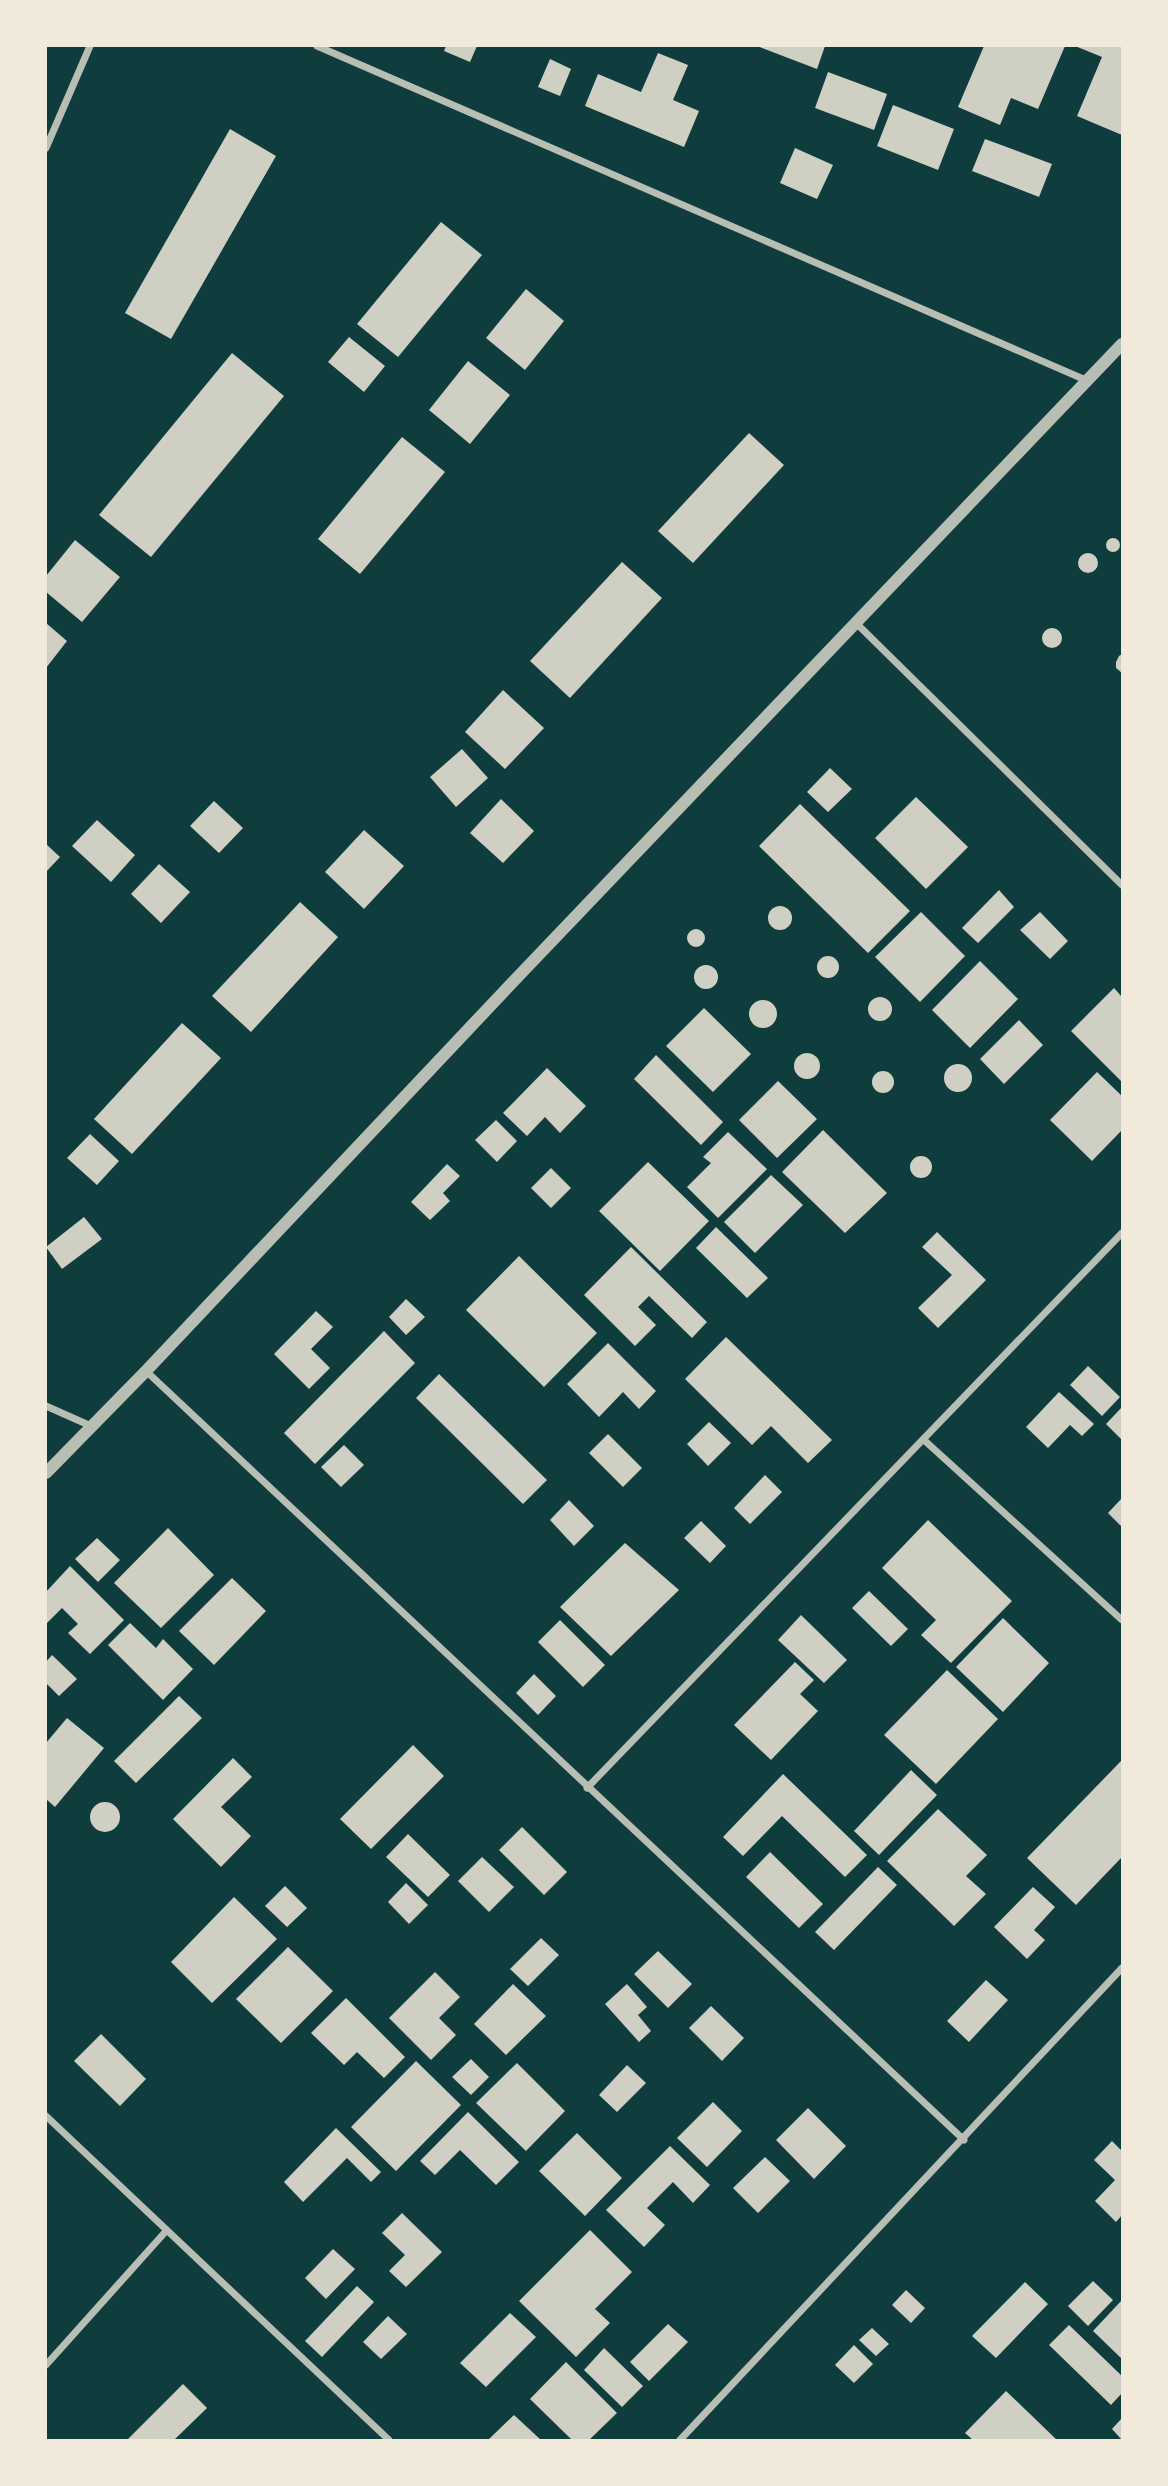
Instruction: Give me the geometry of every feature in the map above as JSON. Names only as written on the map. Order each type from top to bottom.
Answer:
[{"type":"street","points":[[46,148],[90,46]]},
{"type":"street","points":[[317,46],[1088,381]]},
{"type":"street","points":[[46,1473],[1122,344]]},
{"type":"street","points":[[856,623],[1122,885]]},
{"type":"street","points":[[586,1788],[1122,1233]]},
{"type":"street","points":[[146,1371],[380,1589],[586,1788],[964,2140]]},
{"type":"street","points":[[46,1406],[91,1426]]},
{"type":"street","points":[[924,1440],[1122,1620]]},
{"type":"street","points":[[680,2441],[1122,1968]]},
{"type":"street","points":[[46,2116],[389,2441]]},
{"type":"street","points":[[46,2365],[167,2230]]},
{"type":"building","points":[[446,46],[477,46],[470,62],[444,51]]},
{"type":"building","points":[[757,46],[825,46],[817,69]]},
{"type":"building","points":[[984,46],[1065,46],[1038,109],[1011,98],[1000,125],[958,107]]},
{"type":"building","points":[[1075,46],[1122,46],[1122,135],[1077,116],[1102,57]]},
{"type":"building","points":[[658,53],[688,65],[673,100],[699,111],[684,147],[585,106],[598,74],[641,92]]},
{"type":"building","points":[[550,59],[571,69],[560,96],[538,87]]},
{"type":"building","points":[[828,72],[887,94],[874,130],[815,108]]},
{"type":"building","points":[[893,105],[954,129],[938,170],[877,146]]},
{"type":"building","points":[[230,129],[276,156],[171,339],[125,313]]},
{"type":"building","points":[[985,139],[1052,164],[1039,197],[972,171]]},
{"type":"building","points":[[795,148],[833,165],[817,199],[780,183]]},
{"type":"building","points":[[441,222],[482,255],[398,357],[357,324]]},
{"type":"building","points":[[526,289],[564,321],[525,370],[486,338]]},
{"type":"building","points":[[349,337],[385,366],[364,392],[328,362]]},
{"type":"building","points":[[232,353],[284,396],[151,557],[99,515]]},
{"type":"building","points":[[468,361],[510,395],[470,444],[429,410]]},
{"type":"building","points":[[749,433],[784,465],[693,563],[658,531]]},
{"type":"building","points":[[402,437],[445,472],[360,574],[318,539]]},
{"type":"building","points":[[1113,538],[1118,540],[1118,550],[1113,552],[1108,550],[1106,545],[1108,540]]},
{"type":"building","points":[[75,540],[120,577],[82,622],[46,592],[46,576]]},
{"type":"building","points":[[1088,553],[1095,556],[1098,563],[1095,570],[1088,573],[1081,570],[1078,563],[1081,556]]},
{"type":"building","points":[[622,562],[662,598],[570,698],[530,661]]},
{"type":"building","points":[[46,623],[67,641],[46,668]]},
{"type":"building","points":[[1052,628],[1059,631],[1062,638],[1059,645],[1052,648],[1045,645],[1042,638],[1045,631]]},
{"type":"building","points":[[1122,654],[1122,673],[1116,668],[1116,662]]},
{"type":"building","points":[[503,690],[544,728],[505,769],[465,732]]},
{"type":"building","points":[[462,749],[488,778],[456,807],[430,777]]},
{"type":"building","points":[[830,768],[852,789],[828,812],[807,792]]},
{"type":"building","points":[[916,797],[968,847],[926,889],[875,838]]},
{"type":"building","points":[[501,799],[534,831],[503,863],[470,833]]},
{"type":"building","points":[[214,801],[243,828],[219,853],[190,826]]},
{"type":"building","points":[[800,804],[910,911],[868,953],[759,846]]},
{"type":"building","points":[[97,820],[135,855],[111,882],[72,846]]},
{"type":"building","points":[[364,830],[404,866],[364,909],[325,872]]},
{"type":"building","points":[[46,844],[60,857],[46,872]]},
{"type":"building","points":[[159,864],[190,892],[161,923],[131,894]]},
{"type":"building","points":[[999,890],[1014,907],[978,943],[962,928]]},
{"type":"building","points":[[300,902],[338,937],[251,1032],[212,996]]},
{"type":"building","points":[[780,906],[789,909],[792,918],[789,927],[780,930],[771,927],[768,918],[771,909]]},
{"type":"building","points":[[921,912],[965,956],[920,1002],[875,957]]},
{"type":"building","points":[[1040,912],[1068,941],[1050,959],[1020,930]]},
{"type":"building","points":[[696,929],[704,934],[705,938],[700,946],[696,947],[688,942],[687,938],[692,930]]},
{"type":"building","points":[[828,956],[836,959],[839,967],[836,975],[828,978],[820,975],[817,967],[820,959]]},
{"type":"building","points":[[980,961],[1018,999],[970,1048],[932,1010]]},
{"type":"building","points":[[706,965],[715,968],[718,977],[715,986],[706,989],[697,986],[694,977],[697,968]]},
{"type":"building","points":[[1114,988],[1122,997],[1122,1082],[1071,1031]]},
{"type":"building","points":[[880,997],[889,1000],[892,1009],[889,1018],[880,1021],[871,1018],[868,1009],[871,1000]]},
{"type":"building","points":[[763,1000],[773,1004],[777,1014],[773,1024],[763,1028],[753,1024],[749,1014],[753,1004]]},
{"type":"building","points":[[704,1008],[751,1054],[713,1092],[666,1046]]},
{"type":"building","points":[[1019,1020],[1043,1045],[1004,1084],[980,1059]]},
{"type":"building","points":[[182,1023],[221,1058],[132,1154],[94,1119]]},
{"type":"building","points":[[807,1053],[817,1056],[820,1066],[817,1076],[807,1079],[797,1076],[794,1066],[797,1056]]},
{"type":"building","points":[[656,1055],[723,1122],[701,1145],[634,1079]]},
{"type":"building","points":[[958,1064],[968,1068],[972,1078],[968,1088],[958,1092],[948,1088],[944,1078],[948,1068]]},
{"type":"building","points":[[547,1068],[586,1106],[560,1133],[545,1117],[527,1136],[503,1113]]},
{"type":"building","points":[[883,1071],[891,1074],[894,1082],[891,1090],[883,1093],[875,1090],[872,1082],[875,1074]]},
{"type":"building","points":[[1097,1072],[1122,1096],[1122,1130],[1092,1161],[1050,1120]]},
{"type":"building","points":[[778,1081],[817,1119],[777,1158],[739,1120]]},
{"type":"building","points":[[496,1120],[517,1141],[497,1162],[475,1140]]},
{"type":"building","points":[[823,1130],[887,1193],[845,1233],[782,1172]]},
{"type":"building","points":[[728,1132],[767,1169],[718,1218],[687,1187],[711,1163],[703,1157]]},
{"type":"building","points":[[90,1134],[119,1161],[97,1185],[67,1158]]},
{"type":"building","points":[[921,1156],[929,1159],[932,1167],[929,1175],[921,1178],[913,1175],[910,1167],[913,1159]]},
{"type":"building","points":[[648,1162],[709,1221],[660,1271],[599,1211]]},
{"type":"building","points":[[447,1164],[460,1176],[443,1193],[450,1201],[430,1220],[411,1202]]},
{"type":"building","points":[[551,1168],[571,1188],[551,1208],[531,1188]]},
{"type":"building","points":[[771,1175],[803,1205],[755,1253],[724,1222]]},
{"type":"building","points":[[84,1217],[102,1239],[62,1269],[46,1247]]},
{"type":"building","points":[[716,1227],[768,1278],[747,1298],[696,1248]]},
{"type":"building","points":[[937,1232],[986,1280],[938,1328],[918,1308],[952,1275],[922,1247]]},
{"type":"building","points":[[631,1247],[707,1322],[692,1338],[649,1296],[638,1307],[656,1325],[635,1346],[584,1295]]},
{"type":"building","points":[[519,1256],[597,1333],[544,1387],[466,1310]]},
{"type":"building","points":[[406,1299],[425,1317],[406,1335],[389,1317]]},
{"type":"building","points":[[316,1311],[333,1327],[311,1349],[330,1368],[309,1389],[274,1354]]},
{"type":"building","points":[[384,1331],[415,1363],[315,1464],[284,1433]]},
{"type":"building","points":[[726,1337],[832,1440],[808,1463],[771,1426],[752,1445],[685,1379]]},
{"type":"building","points":[[608,1343],[656,1391],[639,1409],[623,1392],[599,1417],[567,1384]]},
{"type":"building","points":[[1088,1366],[1120,1397],[1102,1416],[1070,1385]]},
{"type":"building","points":[[439,1374],[547,1480],[523,1504],[416,1398]]},
{"type":"building","points":[[1059,1392],[1094,1424],[1082,1436],[1070,1425],[1048,1448],[1026,1427]]},
{"type":"building","points":[[1122,1407],[1122,1440],[1106,1424]]},
{"type":"building","points":[[709,1422],[731,1443],[708,1466],[687,1444]]},
{"type":"building","points":[[608,1434],[642,1468],[623,1487],[589,1453]]},
{"type":"building","points":[[344,1445],[364,1465],[341,1487],[321,1467]]},
{"type":"building","points":[[765,1475],[782,1492],[750,1524],[734,1508]]},
{"type":"building","points":[[1122,1498],[1122,1527],[1108,1513]]},
{"type":"building","points":[[569,1500],[594,1526],[574,1546],[550,1520]]},
{"type":"building","points":[[928,1520],[1012,1601],[951,1663],[921,1635],[936,1620],[882,1568]]},
{"type":"building","points":[[701,1521],[726,1546],[710,1563],[684,1538]]},
{"type":"building","points":[[168,1528],[214,1575],[161,1628],[114,1583]]},
{"type":"building","points":[[97,1538],[120,1560],[98,1582],[75,1559]]},
{"type":"building","points":[[625,1543],[679,1590],[611,1656],[560,1607]]},
{"type":"building","points":[[70,1566],[124,1620],[90,1654],[68,1633],[78,1624],[62,1608],[46,1624],[46,1592]]},
{"type":"building","points":[[232,1578],[266,1611],[214,1665],[179,1631]]},
{"type":"building","points":[[869,1591],[908,1629],[891,1646],[852,1608]]},
{"type":"building","points":[[801,1615],[847,1660],[824,1683],[778,1640]]},
{"type":"building","points":[[1003,1618],[1049,1663],[1003,1712],[956,1667]]},
{"type":"building","points":[[560,1620],[605,1665],[583,1687],[538,1642]]},
{"type":"building","points":[[130,1623],[156,1648],[163,1639],[193,1669],[163,1700],[108,1645]]},
{"type":"building","points":[[52,1655],[77,1679],[59,1696],[46,1683],[46,1662]]},
{"type":"building","points":[[795,1662],[814,1680],[800,1694],[818,1711],[771,1760],[734,1725]]},
{"type":"building","points":[[947,1670],[998,1719],[936,1784],[884,1735]]},
{"type":"building","points":[[534,1674],[556,1696],[538,1715],[516,1693]]},
{"type":"building","points":[[179,1696],[202,1718],[136,1783],[114,1761]]},
{"type":"building","points":[[67,1718],[104,1748],[55,1807],[46,1799],[46,1743]]},
{"type":"building","points":[[413,1745],[444,1776],[371,1849],[340,1819]]},
{"type":"building","points":[[233,1758],[252,1777],[221,1807],[251,1836],[221,1867],[173,1819]]},
{"type":"building","points":[[1122,1760],[1122,1857],[1076,1905],[1027,1858]]},
{"type":"building","points":[[911,1770],[937,1795],[879,1855],[854,1831]]},
{"type":"building","points":[[783,1774],[867,1855],[845,1877],[782,1816],[743,1856],[723,1837]]},
{"type":"building","points":[[105,1802],[116,1806],[120,1817],[116,1828],[105,1832],[94,1828],[90,1817],[94,1806]]},
{"type":"building","points":[[938,1809],[987,1855],[966,1876],[986,1894],[954,1926],[887,1861]]},
{"type":"building","points":[[522,1827],[567,1872],[544,1895],[499,1850]]},
{"type":"building","points":[[408,1834],[450,1875],[428,1897],[386,1857]]},
{"type":"building","points":[[770,1852],[823,1904],[799,1928],[746,1877]]},
{"type":"building","points":[[482,1857],[514,1887],[489,1912],[458,1881]]},
{"type":"building","points":[[878,1867],[897,1885],[834,1950],[815,1932]]},
{"type":"building","points":[[406,1883],[428,1905],[409,1924],[388,1902]]},
{"type":"building","points":[[285,1886],[307,1908],[287,1927],[265,1906]]},
{"type":"building","points":[[1033,1887],[1055,1907],[1034,1930],[1045,1940],[1027,1959],[994,1927]]},
{"type":"building","points":[[234,1897],[277,1939],[212,2003],[171,1962]]},
{"type":"building","points":[[541,1938],[559,1955],[528,1986],[510,1969]]},
{"type":"building","points":[[288,1947],[333,1991],[281,2043],[236,1999]]},
{"type":"building","points":[[658,1951],[692,1984],[668,2008],[634,1974]]},
{"type":"building","points":[[435,1972],[460,1997],[439,2018],[456,2035],[431,2060],[389,2018]]},
{"type":"building","points":[[986,1980],[1008,2000],[969,2042],[947,2021]]},
{"type":"building","points":[[513,1984],[546,2016],[506,2055],[474,2024]]},
{"type":"building","points":[[627,1984],[647,2007],[638,2015],[651,2031],[639,2042],[605,2004]]},
{"type":"building","points":[[346,1998],[405,2057],[384,2078],[357,2052],[344,2065],[311,2033]]},
{"type":"building","points":[[711,2006],[744,2038],[722,2061],[689,2028]]},
{"type":"building","points":[[101,2034],[146,2079],[120,2106],[74,2061]]},
{"type":"building","points":[[471,2059],[489,2077],[471,2095],[452,2077]]},
{"type":"building","points":[[416,2061],[461,2105],[396,2171],[351,2127]]},
{"type":"building","points":[[517,2063],[565,2111],[526,2151],[476,2103]]},
{"type":"building","points":[[627,2065],[646,2083],[617,2112],[599,2095]]},
{"type":"building","points":[[713,2102],[742,2131],[707,2167],[677,2138]]},
{"type":"building","points":[[808,2108],[846,2146],[814,2179],[776,2140]]},
{"type":"building","points":[[468,2112],[519,2162],[496,2185],[460,2150],[435,2175],[420,2161]]},
{"type":"building","points":[[336,2128],[381,2172],[371,2182],[347,2158],[303,2202],[284,2182]]},
{"type":"building","points":[[577,2133],[622,2178],[585,2216],[539,2171]]},
{"type":"building","points":[[1112,2141],[1122,2151],[1122,2215],[1116,2222],[1095,2201],[1115,2180],[1094,2160]]},
{"type":"building","points":[[670,2146],[710,2185],[693,2203],[673,2182],[647,2208],[665,2225],[644,2247],[606,2210]]},
{"type":"building","points":[[765,2157],[790,2181],[758,2213],[733,2188]]},
{"type":"building","points":[[402,2213],[442,2252],[406,2287],[389,2271],[405,2255],[382,2233]]},
{"type":"building","points":[[590,2230],[632,2272],[595,2309],[610,2323],[576,2357],[519,2301]]},
{"type":"building","points":[[333,2249],[355,2269],[326,2299],[305,2278]]},
{"type":"building","points":[[1093,2281],[1113,2300],[1088,2326],[1068,2306]]},
{"type":"building","points":[[1025,2282],[1048,2304],[996,2358],[972,2336]]},
{"type":"building","points":[[357,2286],[374,2302],[322,2357],[305,2341]]},
{"type":"building","points":[[906,2290],[925,2308],[911,2323],[892,2305]]},
{"type":"building","points":[[1122,2300],[1122,2359],[1093,2331]]},
{"type":"building","points":[[510,2313],[536,2337],[486,2387],[460,2363]]},
{"type":"building","points":[[388,2316],[407,2334],[381,2359],[363,2342]]},
{"type":"building","points":[[668,2324],[688,2342],[649,2381],[630,2362]]},
{"type":"building","points":[[1069,2325],[1122,2376],[1122,2393],[1111,2405],[1049,2345]]},
{"type":"building","points":[[872,2328],[889,2344],[876,2356],[859,2340]]},
{"type":"building","points":[[854,2345],[873,2364],[854,2383],[835,2365]]},
{"type":"building","points":[[604,2348],[643,2386],[622,2407],[584,2370]]},
{"type":"building","points":[[566,2362],[617,2413],[589,2440],[572,2440],[530,2399]]},
{"type":"building","points":[[183,2384],[207,2408],[174,2440],[127,2440]]},
{"type":"building","points":[[1006,2391],[1057,2440],[973,2440],[965,2433]]},
{"type":"building","points":[[514,2415],[541,2440],[488,2440]]},
{"type":"building","points":[[1122,2418],[1122,2440],[1112,2429]]}]
